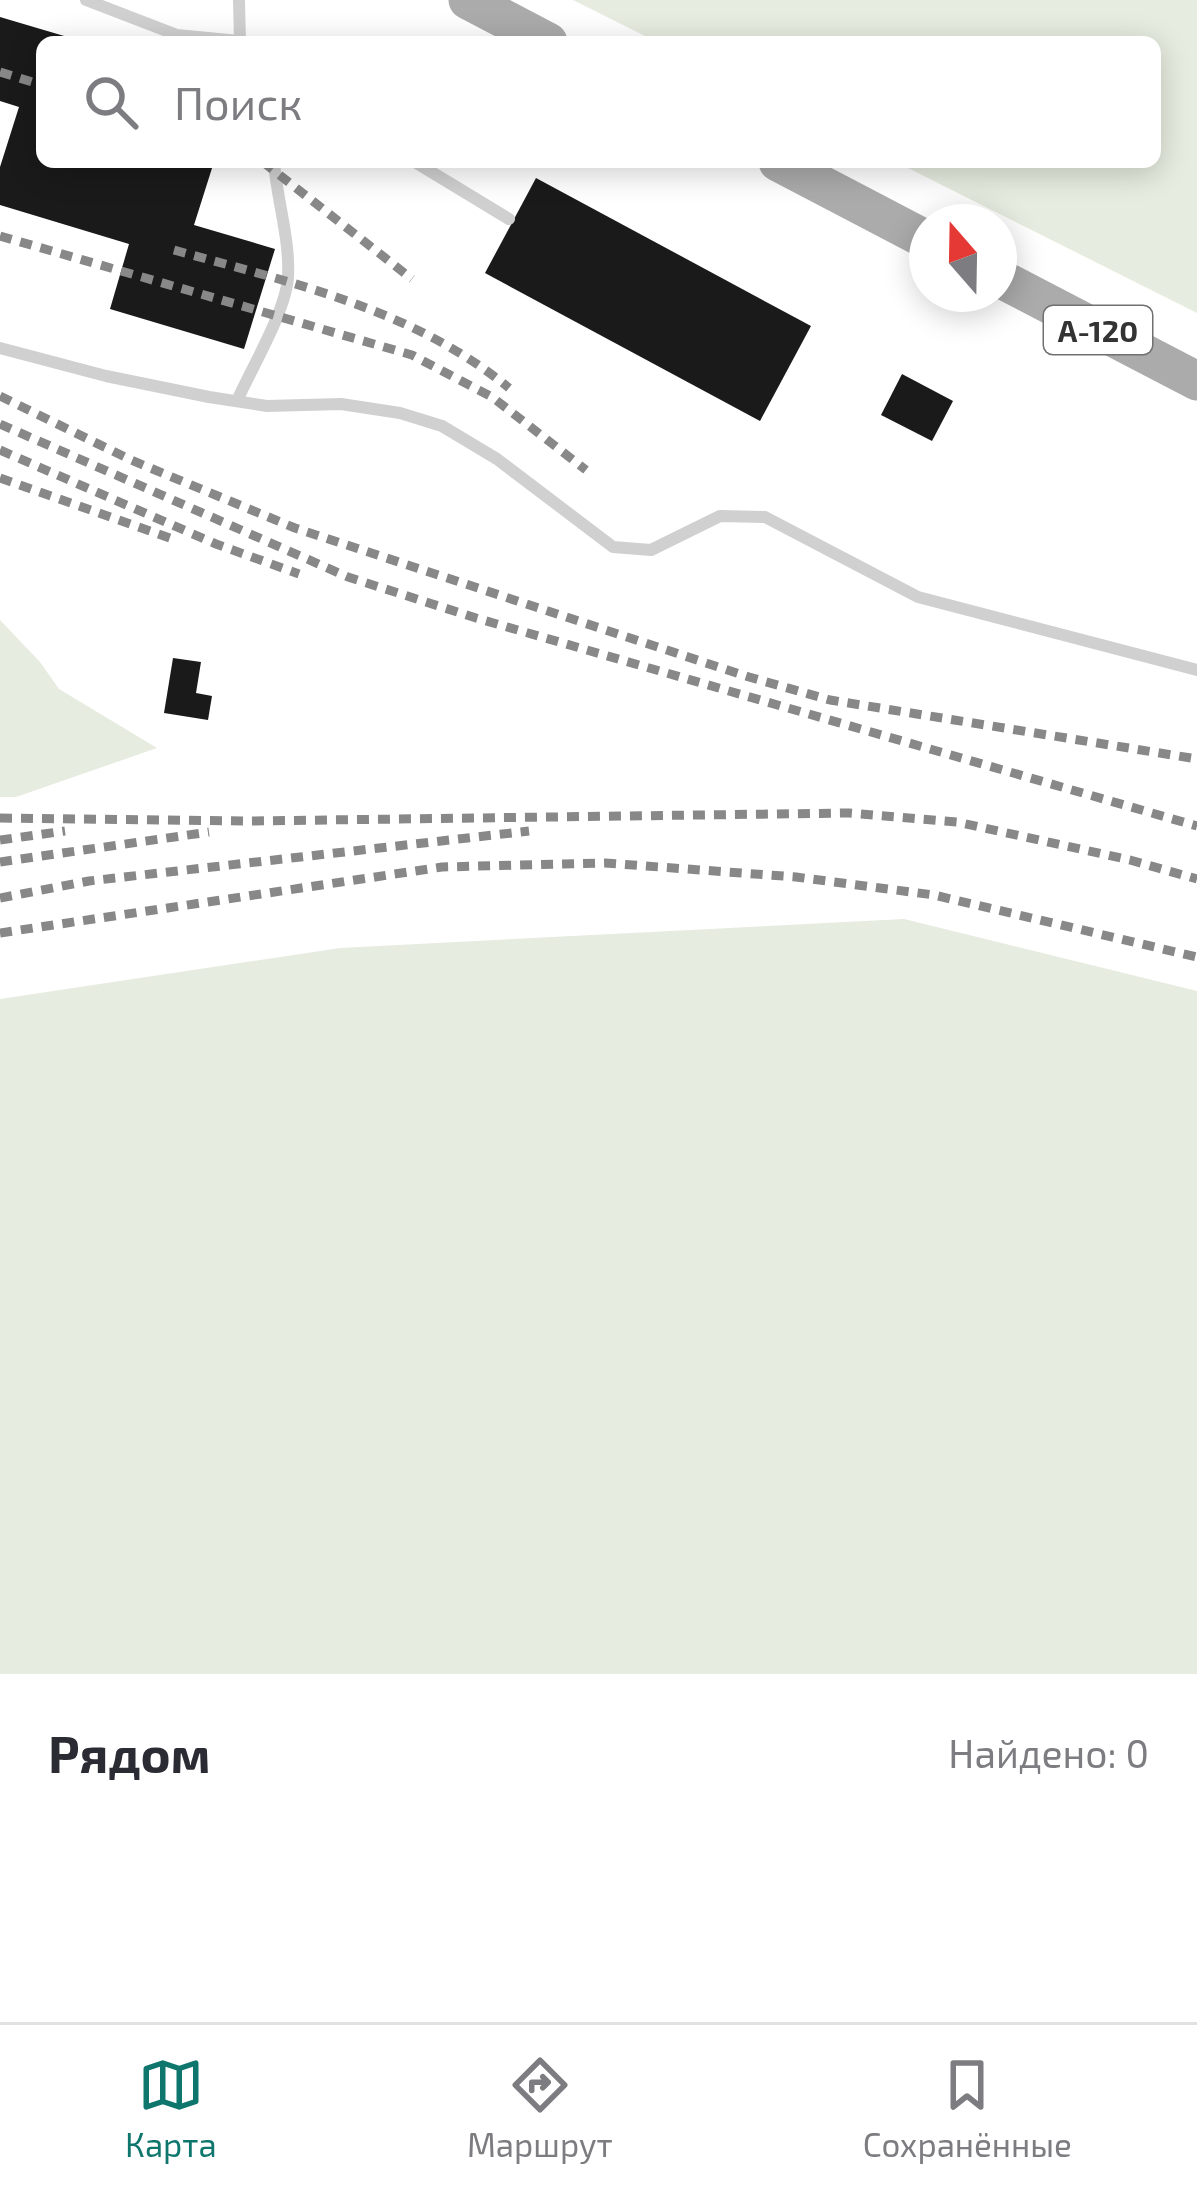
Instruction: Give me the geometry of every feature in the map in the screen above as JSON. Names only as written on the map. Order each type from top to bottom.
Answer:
[{"type":"main road","points":[[468,0],[537,36]]},
{"type":"main road","points":[[789,168],[909,231]]},
{"type":"main road","name":"А-120","points":[[1017,287],[1197,381]]},
{"type":"lane","points":[[86,0],[186,36]]},
{"type":"lane","points":[[239,0],[239,36]]},
{"type":"lane","points":[[237,401],[288,282],[275,168]]},
{"type":"lane","points":[[425,168],[509,219]]},
{"type":"lane","points":[[0,348],[106,376],[267,406],[341,404],[400,413],[442,426],[497,459],[613,547],[651,550],[720,516],[764,517],[918,597],[1197,670]]},
{"type":"shaded area","points":[[573,0],[1197,0],[1197,313],[1017,223],[1017,204],[980,204],[908,168],[1161,168],[1161,36],[645,36]]},
{"type":"shaded area","points":[[0,620],[59,689],[157,748],[16,797],[0,797]]},
{"type":"shaded area","points":[[904,919],[1197,991],[1197,1674],[0,1674],[0,999],[340,948]]},
{"type":"building","points":[[0,17],[64,36],[36,36],[36,168],[212,168],[194,225],[275,249],[244,349],[110,309],[129,244],[0,205],[0,167],[19,107],[0,101]]},
{"type":"building","points":[[536,178],[811,326],[760,421],[485,273]]},
{"type":"building","points":[[902,374],[953,401],[932,441],[881,415]]},
{"type":"building","points":[[173,658],[201,662],[196,693],[212,696],[208,720],[164,713]]},
{"type":"railway","points":[[0,72],[36,83]]},
{"type":"railway","points":[[271,168],[412,279]]},
{"type":"railway","points":[[0,236],[412,355],[492,397],[586,470]]},
{"type":"railway","points":[[174,250],[307,287],[392,318],[472,361],[509,388]]},
{"type":"railway","points":[[0,396],[131,460],[295,528],[749,677],[830,700],[1197,759]]},
{"type":"railway","points":[[0,424],[348,577],[1197,826]]},
{"type":"railway","points":[[0,450],[216,544],[299,574]]},
{"type":"railway","points":[[0,478],[170,538]]},
{"type":"railway","points":[[0,818],[250,821],[849,813],[957,822],[1197,879]]},
{"type":"railway","points":[[0,840],[65,831]]},
{"type":"railway","points":[[0,898],[89,881],[529,831]]},
{"type":"railway","points":[[0,862],[209,832]]},
{"type":"railway","points":[[0,933],[442,867],[605,863],[796,877],[934,895],[1197,957]]}]
